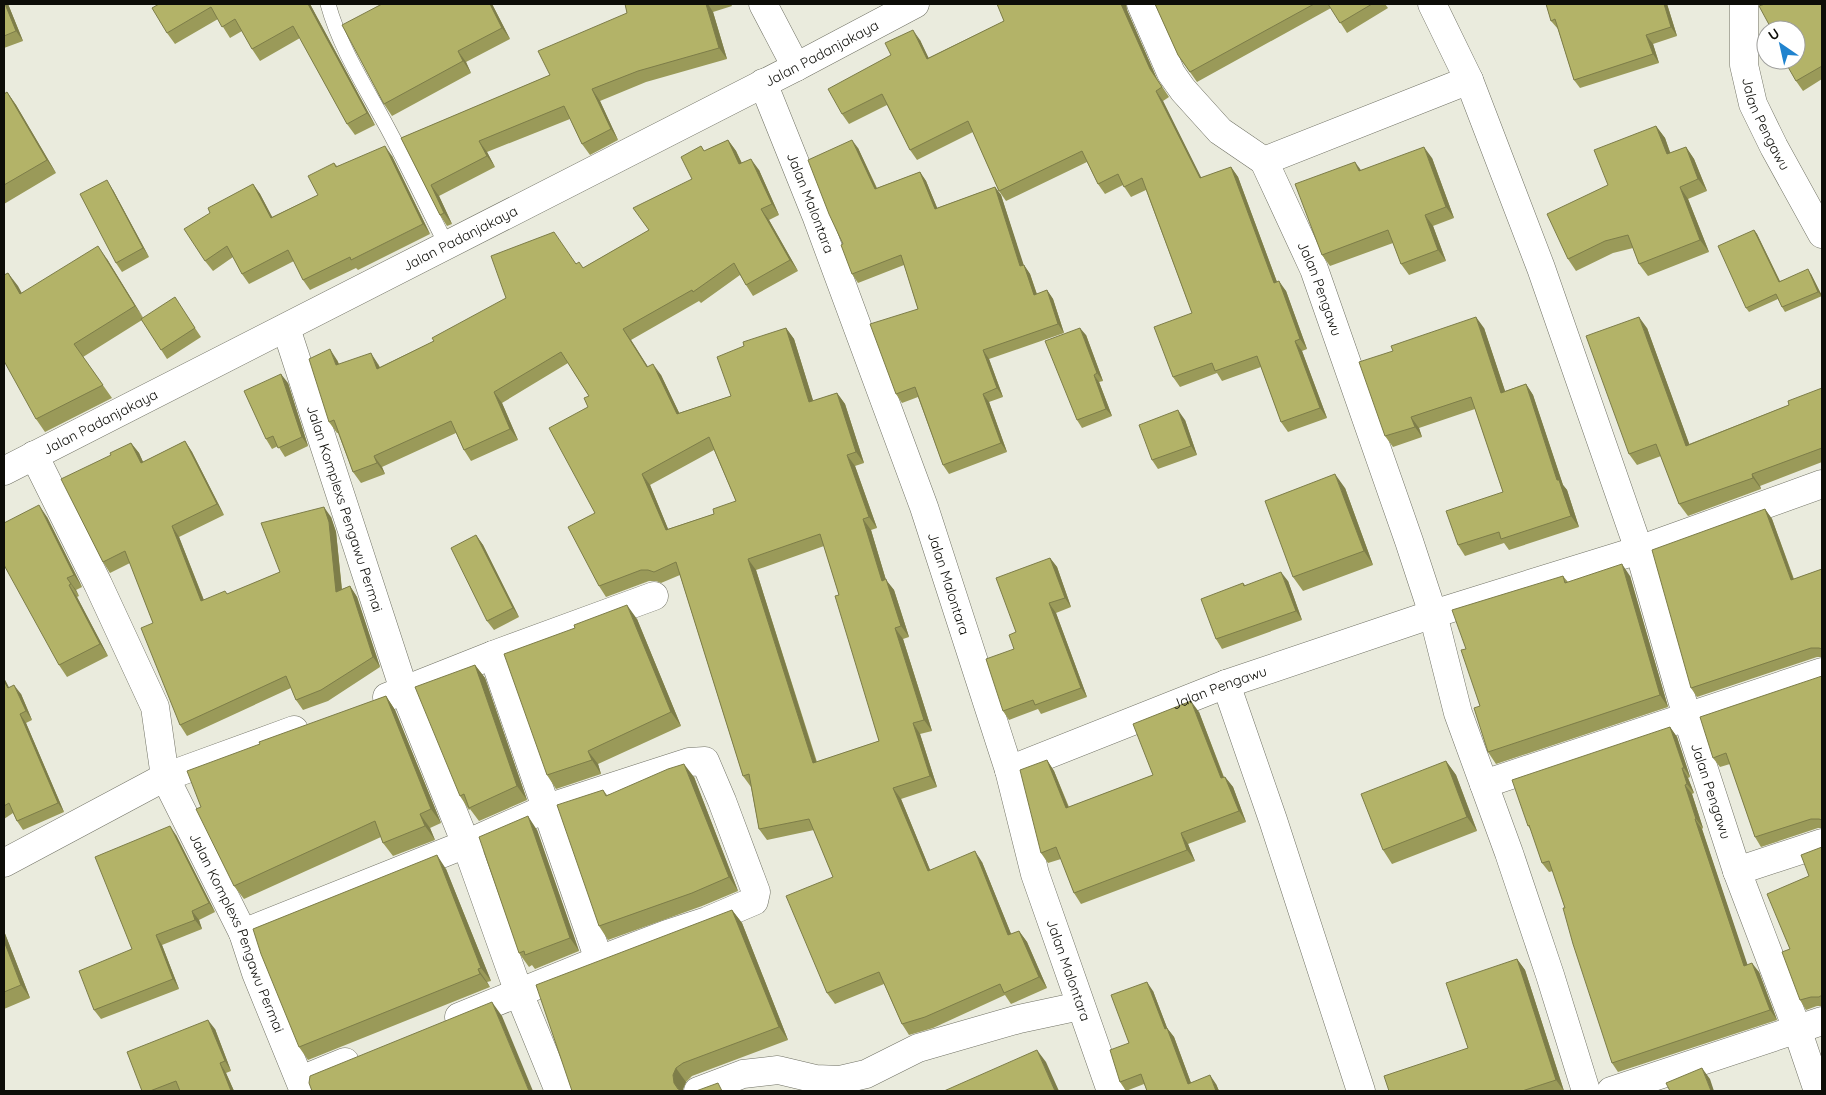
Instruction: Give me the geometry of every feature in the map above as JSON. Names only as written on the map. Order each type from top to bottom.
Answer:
[{"type":"street","points":[[763,4],[796,67]]},
{"type":"street","name":"Jalan Padanjakaya","points":[[4,471],[447,246],[916,4]]},
{"type":"street","points":[[1141,4],[1172,73],[1183,90],[1220,131],[1264,161],[1469,80]]},
{"type":"street","name":"Jalan Pengawu","points":[[1432,4],[1469,80],[1541,268],[1638,550],[1687,717],[1737,871],[1810,1025],[1818,1091]]},
{"type":"street","name":"Jalan Pengawu","points":[[1744,4],[1744,65],[1752,104],[1822,234]]},
{"type":"street","name":"Jalan Malontara","points":[[763,83],[816,215],[924,507],[1009,770],[1034,874],[1111,1091]]},
{"type":"street","name":"Jalan Pengawu","points":[[1264,161],[1314,269],[1409,540],[1433,614],[1458,713],[1550,975],[1586,1091]]},
{"type":"street","name":"Jalan Komplexs Pengawu Permai","points":[[286,328],[404,690],[466,844],[519,993],[559,1091]]},
{"type":"street","name":"Jalan Komplexs Pengawu Permai","points":[[34,455],[98,584],[156,708],[165,777],[243,933],[256,973],[302,1086]]},
{"type":"street","name":"Jalan Pengawu","points":[[1009,770],[1226,684],[1433,614],[1638,550],[1822,484]]},
{"type":"street","points":[[368,704],[493,655],[654,596]]},
{"type":"street","points":[[493,655],[599,960]]},
{"type":"street","points":[[1484,784],[1822,672]]},
{"type":"street","points":[[1226,684],[1273,820],[1360,1091]]},
{"type":"street","points":[[4,863],[165,777],[321,720]]},
{"type":"street","points":[[243,933],[466,844],[547,808],[682,764],[705,761],[756,892],[754,902],[599,960],[437,1026]]},
{"type":"street","points":[[1737,871],[1822,843]]},
{"type":"street","points":[[698,1091],[743,1074],[778,1070],[816,1079],[840,1080],[866,1074],[918,1048],[1019,1019],[1080,1006]]},
{"type":"street","points":[[1611,1091],[1810,1025]]},
{"type":"street","points":[[302,1086],[364,1055]]},
{"type":"lane","points":[[328,4],[333,22],[351,63],[386,126],[447,246]]},
{"type":"building","points":[[4,4],[16,31],[4,36]]},
{"type":"building","points":[[159,4],[308,4],[367,113],[347,124],[293,26],[252,49],[235,19],[222,27],[211,7],[167,33],[152,8]]},
{"type":"building","points":[[382,4],[490,4],[502,28],[458,51],[463,61],[384,104],[342,25]]},
{"type":"building","points":[[625,4],[706,4],[719,48],[638,71],[592,89],[611,129],[582,144],[564,106],[479,141],[487,156],[431,185],[444,213],[440,215],[401,138],[550,75],[538,51],[627,13]]},
{"type":"building","points":[[997,4],[1121,4],[1150,69],[1162,87],[1156,91],[1200,178],[1231,167],[1274,283],[1279,281],[1300,339],[1295,341],[1320,408],[1281,422],[1257,356],[1215,371],[1212,363],[1173,377],[1154,327],[1192,313],[1142,178],[1124,187],[1118,174],[1098,184],[1082,151],[999,191],[968,121],[910,150],[882,94],[842,114],[828,89],[891,55],[885,43],[913,30],[927,59],[1004,21]]},
{"type":"building","points":[[1155,4],[1314,4],[1190,72],[1178,55]]},
{"type":"building","points":[[1328,4],[1372,4],[1340,23]]},
{"type":"building","points":[[1546,4],[1664,4],[1671,27],[1646,35],[1653,54],[1574,80],[1555,19],[1551,21]]},
{"type":"building","points":[[1765,4],[1822,4],[1822,66],[1796,81],[1790,70],[1806,70],[1806,20],[1767,20],[1759,6]]},
{"type":"building","points":[[7,92],[47,160],[4,185],[4,94]]},
{"type":"building","points":[[1656,126],[1667,154],[1686,147],[1698,179],[1680,187],[1700,240],[1639,264],[1628,235],[1605,241],[1568,259],[1547,214],[1608,185],[1594,150]]},
{"type":"building","points":[[728,140],[739,164],[751,159],[772,204],[761,209],[790,260],[746,285],[734,263],[693,292],[692,290],[623,329],[647,367],[653,364],[677,414],[731,396],[717,357],[744,346],[743,342],[786,328],[809,402],[837,393],[856,452],[847,455],[869,517],[863,519],[882,581],[886,579],[901,626],[895,628],[924,720],[913,723],[930,776],[893,788],[928,871],[975,851],[1008,935],[1019,931],[1039,977],[1004,993],[1000,984],[925,1017],[902,1024],[879,972],[827,993],[786,896],[833,877],[809,819],[759,829],[749,774],[743,776],[676,562],[654,572],[641,570],[599,586],[568,527],[595,513],[549,428],[588,407],[584,398],[589,396],[561,352],[494,392],[510,429],[464,450],[451,421],[374,456],[377,463],[353,472],[334,420],[329,422],[309,359],[330,349],[336,365],[371,353],[377,369],[434,341],[432,338],[506,298],[491,256],[554,232],[576,264],[579,262],[583,268],[649,230],[633,208],[692,179],[681,157],[701,146],[704,151]],"holes":[[[709,437],[736,501],[713,509],[714,514],[666,530],[642,474]],[[820,534],[839,595],[835,596],[879,741],[813,763],[748,559]]]},
{"type":"building","points":[[852,140],[875,189],[920,172],[935,209],[995,187],[1020,266],[1024,265],[1034,295],[1047,290],[1058,324],[983,350],[997,388],[983,394],[1001,443],[943,465],[915,387],[896,394],[870,324],[918,309],[901,255],[852,274],[841,245],[843,244],[808,160]]},
{"type":"building","points":[[385,146],[423,224],[351,260],[350,257],[303,280],[288,250],[242,274],[227,246],[205,261],[184,229],[210,213],[208,208],[253,184],[271,218],[318,195],[308,176],[334,163],[336,167]]},
{"type":"building","points":[[1424,147],[1446,207],[1425,215],[1438,250],[1401,264],[1388,230],[1322,255],[1295,184],[1355,162],[1359,171]]},
{"type":"building","points":[[107,180],[143,248],[116,263],[80,194]]},
{"type":"building","points":[[1754,230],[1779,282],[1808,269],[1818,292],[1782,307],[1776,294],[1746,308],[1718,246]]},
{"type":"building","points":[[98,246],[135,306],[74,344],[103,385],[36,419],[4,361],[4,275],[8,273],[20,294]]},
{"type":"building","points":[[175,297],[195,328],[161,350],[141,319]]},
{"type":"building","points":[[1476,317],[1501,393],[1526,384],[1557,480],[1559,480],[1571,516],[1501,539],[1499,532],[1458,545],[1446,511],[1503,492],[1471,397],[1411,417],[1415,427],[1385,436],[1359,362],[1393,351],[1391,346]]},
{"type":"building","points":[[1639,317],[1686,446],[1789,405],[1788,401],[1822,388],[1822,448],[1752,474],[1753,478],[1679,504],[1656,444],[1629,454],[1586,336]]},
{"type":"building","points":[[1080,328],[1097,373],[1094,375],[1106,409],[1077,420],[1045,341]]},
{"type":"building","points":[[281,374],[302,437],[278,448],[273,436],[266,439],[244,391]]},
{"type":"building","points":[[1178,410],[1191,446],[1152,460],[1139,425]]},
{"type":"building","points":[[185,441],[217,504],[172,526],[201,601],[225,591],[227,594],[280,572],[261,523],[324,507],[329,522],[336,592],[350,586],[373,657],[321,690],[296,700],[286,676],[180,725],[141,628],[153,623],[125,551],[103,562],[61,479],[111,455],[110,453],[131,443],[141,463]]},
{"type":"building","points":[[1335,474],[1364,551],[1293,577],[1265,501]]},
{"type":"building","points":[[39,505],[74,575],[67,578],[71,584],[69,585],[100,644],[59,665],[4,565],[4,523]]},
{"type":"building","points":[[1765,509],[1791,580],[1822,569],[1822,649],[1811,648],[1691,688],[1652,550]]},
{"type":"building","points":[[476,535],[513,608],[487,621],[451,548]]},
{"type":"building","points":[[1050,558],[1065,598],[1049,603],[1081,688],[1035,705],[1033,700],[1003,711],[986,659],[1014,649],[1009,635],[1016,632],[996,578]]},
{"type":"building","points":[[1622,564],[1660,695],[1488,752],[1474,708],[1480,706],[1461,650],[1466,649],[1452,610],[1563,576],[1565,583]]},
{"type":"building","points":[[1281,572],[1296,611],[1216,639],[1201,599],[1243,583],[1244,586]]},
{"type":"building","points":[[627,605],[671,712],[588,751],[592,760],[547,775],[504,654],[575,628],[574,625]]},
{"type":"building","points":[[475,665],[517,786],[469,808],[464,794],[460,796],[415,687]]},
{"type":"building","points":[[1822,676],[1822,820],[1811,819],[1755,837],[1726,753],[1713,758],[1700,717]]},
{"type":"building","points":[[4,681],[8,688],[14,685],[26,711],[20,714],[58,803],[17,821],[9,803],[4,806]]},
{"type":"building","points":[[386,696],[431,809],[420,814],[425,826],[383,843],[375,821],[234,886],[196,809],[201,807],[187,771],[260,744],[259,742]]},
{"type":"building","points":[[1191,701],[1221,778],[1225,777],[1239,811],[1181,833],[1187,850],[1074,893],[1056,847],[1041,853],[1020,770],[1047,760],[1066,808],[1153,775],[1133,724]]},
{"type":"building","points":[[1670,727],[1684,768],[1682,768],[1687,784],[1685,785],[1695,819],[1744,966],[1752,963],[1770,1010],[1612,1063],[1573,944],[1563,908],[1565,908],[1549,861],[1542,863],[1512,780]]},
{"type":"building","points":[[1446,761],[1467,817],[1383,850],[1361,794]]},
{"type":"building","points":[[684,764],[729,877],[692,893],[599,926],[557,805],[603,790],[606,796]]},
{"type":"building","points":[[528,816],[570,938],[525,955],[524,951],[519,953],[479,837]]},
{"type":"building","points":[[170,826],[209,903],[192,911],[195,920],[156,935],[173,979],[94,1010],[79,971],[132,949],[95,857]]},
{"type":"building","points":[[1822,847],[1822,995],[1800,1000],[1782,952],[1790,949],[1767,894],[1809,876],[1801,855]]},
{"type":"building","points":[[437,855],[481,968],[478,969],[480,974],[299,1047],[261,954],[253,929]]},
{"type":"building","points":[[732,910],[779,1027],[683,1063],[676,1068],[673,1075],[674,1083],[678,1089],[683,1091],[572,1091],[536,985]]},
{"type":"building","points":[[4,941],[21,985],[4,992]]},
{"type":"building","points":[[1517,959],[1556,1080],[1522,1091],[1389,1091],[1384,1076],[1468,1048],[1446,983]]},
{"type":"building","points":[[1147,982],[1188,1084],[1210,1075],[1216,1091],[1147,1091],[1141,1074],[1120,1082],[1110,1050],[1129,1043],[1111,995]]},
{"type":"building","points":[[492,1002],[529,1091],[312,1091],[309,1083],[310,1076]]},
{"type":"building","points":[[208,1020],[225,1061],[220,1063],[231,1091],[180,1091],[176,1081],[150,1091],[142,1091],[127,1052]]},
{"type":"building","points":[[1037,1050],[1055,1091],[944,1091]]},
{"type":"building","points":[[1702,1068],[1711,1091],[1670,1091],[1666,1083]]},
{"type":"building","points":[[718,1083],[722,1091],[696,1091]]}]
